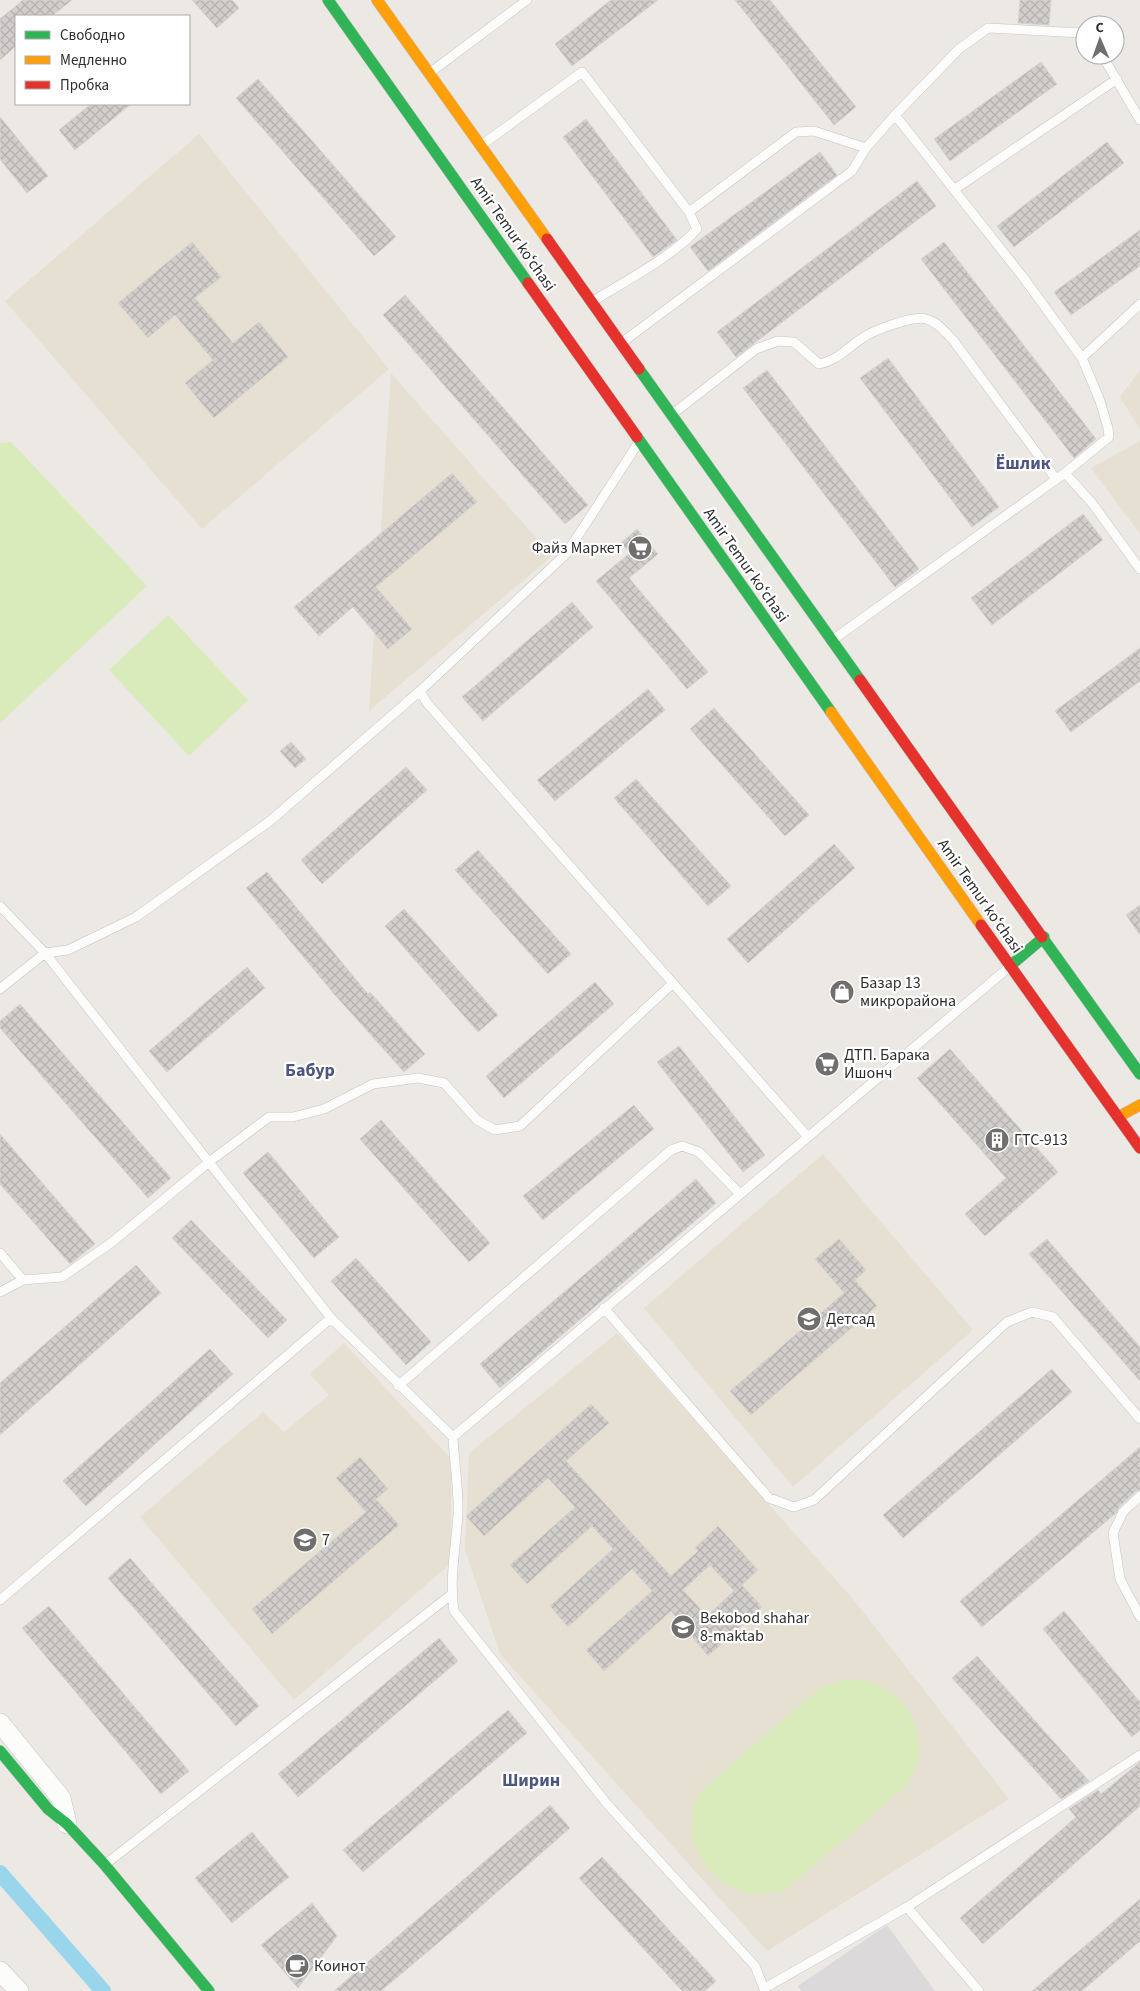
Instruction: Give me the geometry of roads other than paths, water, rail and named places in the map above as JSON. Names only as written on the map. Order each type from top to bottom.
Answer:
[{"type":"street","name":"Amir Temur koʻchasi","points":[[328,0],[1140,1148]]},
{"type":"street","name":"Amir Temur koʻchasi","points":[[377,0],[591,302],[668,418],[832,641],[1140,1074]]},
{"type":"street","points":[[639,442],[652,431]]},
{"type":"street","points":[[1010,966],[1044,937]]},
{"type":"street","points":[[1118,1117],[1140,1105]]},
{"type":"street","points":[[0,1724],[61,1798],[67,1824]]},
{"type":"street","points":[[0,1752],[48,1809],[67,1824],[104,1864],[209,1991]]},
{"type":"street","points":[[0,1970],[19,1991]]},
{"type":"lane","points":[[429,74],[527,0]]},
{"type":"lane","points":[[620,344],[852,171],[866,148],[895,115],[960,49],[988,28],[1075,33]]},
{"type":"lane","points":[[1108,65],[1140,120]]},
{"type":"lane","points":[[480,146],[582,72],[689,212],[697,229],[691,237],[654,264],[591,302]]},
{"type":"lane","points":[[955,189],[1117,79]]},
{"type":"lane","points":[[832,641],[1065,473],[1108,437],[1108,428],[1100,401],[1082,358],[955,189],[895,115]]},
{"type":"lane","points":[[689,212],[796,132],[814,131],[866,148]]},
{"type":"lane","points":[[1082,358],[1140,304]]},
{"type":"lane","points":[[668,418],[756,349],[778,341],[794,342],[818,364],[830,362],[863,337],[905,321],[925,318],[938,324],[953,340],[1056,479]]},
{"type":"lane","points":[[0,989],[45,953],[68,950],[136,917],[270,821],[420,691],[566,554],[639,442]]},
{"type":"lane","points":[[1065,473],[1092,503],[1140,569]]},
{"type":"lane","points":[[420,691],[427,703],[808,1137]]},
{"type":"lane","points":[[0,906],[45,953],[331,1318],[398,1386],[452,1437],[458,1513],[452,1594],[454,1611],[608,1805],[755,1966],[765,1990],[907,1907],[1140,1755]]},
{"type":"lane","points":[[452,1437],[1010,966]]},
{"type":"lane","points":[[0,1292],[23,1280],[62,1277],[111,1243],[209,1162],[269,1117],[293,1117],[324,1109],[373,1084],[418,1078],[444,1083],[477,1120],[495,1130],[520,1126],[673,983]]},
{"type":"lane","points":[[398,1386],[671,1150],[682,1146],[699,1152],[740,1194]]},
{"type":"lane","points":[[0,1253],[23,1280]]},
{"type":"lane","points":[[604,1308],[769,1498],[794,1507],[814,1500],[1007,1322],[1032,1312],[1053,1317],[1140,1419]]},
{"type":"lane","points":[[0,1600],[331,1318]]},
{"type":"lane","points":[[1140,1496],[1123,1512],[1113,1533],[1120,1579],[1140,1617]]},
{"type":"lane","points":[[104,1864],[452,1594]]},
{"type":"lane","points":[[907,1907],[979,1991]]},
{"type":"waterway","points":[[0,1873],[103,1991]]},
{"type":"place","name":"Файз Маркет","points":[[640,548]]},
{"type":"place","name":"Базар 13 микрорайона","points":[[842,992]]},
{"type":"place","name":"ДТП. Барака Ишонч","points":[[827,1064]]},
{"type":"place","name":"ГТС-913","points":[[997,1140]]},
{"type":"place","name":"Детсад","points":[[809,1319]]},
{"type":"place","name":"7","points":[[305,1540]]},
{"type":"place","name":"Bekobod shahar 8-maktab","points":[[683,1627]]},
{"type":"place","name":"Коинот","points":[[297,1966]]},
{"type":"district","name":"Ёшлик","points":[[1023,463]]},
{"type":"district","name":"Бабур","points":[[310,1070]]},
{"type":"district","name":"Ширин","points":[[531,1780]]}]
